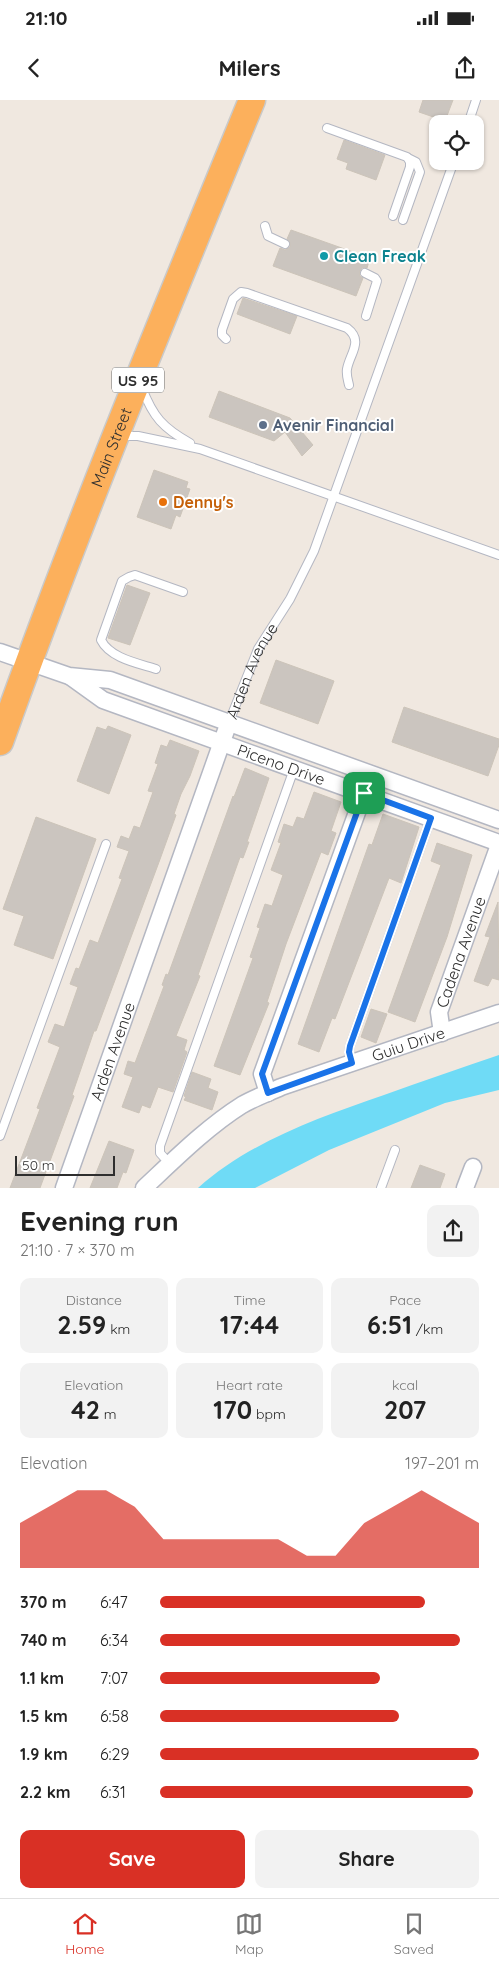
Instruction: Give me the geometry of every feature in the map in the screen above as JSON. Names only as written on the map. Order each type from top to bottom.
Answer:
[{"type":"highway","name":"Main Street","points":[[0,742],[28,662],[115,436],[252,100]]},
{"type":"street","name":"Piceno Drive","points":[[0,652],[69,676],[110,680],[499,820]]},
{"type":"street","name":"Piceno Drive","points":[[69,676],[103,700],[364,793],[499,844]]},
{"type":"street","name":"Arden Avenue","points":[[64,1188],[229,722]]},
{"type":"street","points":[[268,1093],[262,1074],[364,793]]},
{"type":"street","name":"Cadena Avenue","points":[[442,1032],[439,1012],[499,844]]},
{"type":"street","name":"Guiu Drive","points":[[144,1188],[170,1164],[241,1106],[268,1093],[499,1013]]},
{"type":"street","points":[[465,1188],[473,1167]]},
{"type":"lane","points":[[471,115],[476,100]]},
{"type":"lane","points":[[327,128],[416,162],[420,172],[404,220]]},
{"type":"lane","points":[[393,216],[410,167],[407,157]]},
{"type":"lane","name":"Arden Avenue","points":[[229,722],[258,649],[290,599],[309,562],[451,170]]},
{"type":"lane","points":[[265,226],[268,236],[285,244]]},
{"type":"lane","points":[[365,273],[377,281],[366,316]]},
{"type":"lane","points":[[226,339],[222,335],[222,330],[233,299],[241,292],[248,292],[347,328],[353,332],[356,342],[347,369],[350,385]]},
{"type":"lane","points":[[138,379],[148,405],[159,422],[172,433],[200,449]]},
{"type":"lane","points":[[115,436],[138,436],[200,449],[499,555]]},
{"type":"lane","points":[[156,669],[111,653],[101,640],[122,581],[135,576],[183,592]]},
{"type":"lane","points":[[170,1164],[160,1153],[160,1146],[294,768]]},
{"type":"lane","points":[[352,1063],[349,1052],[350,1046],[431,818]]},
{"type":"lane","points":[[0,1136],[106,844]]},
{"type":"lane","points":[[381,1188],[395,1150]]},
{"type":"water","points":[[499,1055],[499,1090],[445,1103],[329,1150],[255,1188],[198,1188],[240,1157],[286,1132]]},
{"type":"building","points":[[423,100],[453,100],[447,115],[429,115],[419,112]]},
{"type":"building","points":[[344,140],[385,155],[376,180],[346,169],[348,163],[337,159]]},
{"type":"building","name":"Clean Freak","points":[[291,230],[370,258],[367,268],[362,268],[360,271],[360,276],[363,278],[356,296],[273,266],[280,248],[285,250],[290,247],[287,239]]},
{"type":"building","points":[[243,298],[297,316],[290,334],[237,314]]},
{"type":"building","name":"Avenir Financial","points":[[219,391],[290,418],[313,445],[302,456],[285,432],[274,441],[209,417]]},
{"type":"building","name":"Denny's","points":[[154,470],[188,482],[186,488],[190,489],[180,517],[176,515],[171,529],[137,517]]},
{"type":"building","points":[[127,585],[150,593],[130,645],[108,638]]},
{"type":"building","points":[[276,660],[334,681],[318,724],[260,703]]},
{"type":"building","points":[[404,707],[499,739],[499,745],[488,776],[392,742]]},
{"type":"building","points":[[108,726],[131,735],[109,794],[77,781],[97,727],[106,730]]},
{"type":"building","points":[[170,740],[199,751],[181,794],[174,814],[176,815],[96,1031],[94,1031],[72,1095],[74,1096],[40,1188],[10,1188],[40,1109],[37,1108],[60,1047],[48,1042],[55,1024],[64,1027],[78,987],[70,984],[76,968],[79,969],[90,940],[98,943],[122,879],[119,878],[129,851],[117,847],[121,836],[129,839],[134,826],[140,828],[153,792],[148,791],[158,764],[155,763],[161,745],[167,747]]},
{"type":"building","points":[[245,768],[269,778],[247,842],[249,842],[243,858],[240,857],[198,975],[200,976],[176,1036],[187,1040],[184,1050],[187,1052],[173,1092],[158,1087],[150,1108],[142,1105],[139,1113],[122,1107],[133,1077],[124,1074],[128,1061],[135,1063],[164,986],[162,985],[166,974],[168,975]]},
{"type":"building","points":[[314,792],[341,802],[331,831],[336,833],[328,855],[321,852],[286,944],[267,1002],[269,1003],[240,1075],[214,1066],[253,958],[250,957],[260,928],[257,927],[265,904],[272,906],[283,875],[271,870],[281,843],[278,842],[284,824],[293,827],[297,817],[304,819]]},
{"type":"building","points":[[383,814],[419,827],[401,883],[389,878],[335,1019],[332,1018],[319,1052],[298,1044],[369,844],[372,845]]},
{"type":"building","points":[[36,817],[96,839],[53,959],[14,945],[24,916],[3,909]]},
{"type":"building","points":[[437,843],[472,855],[447,937],[415,1022],[388,1012],[441,865],[431,861]]},
{"type":"building","points":[[498,902],[499,980],[492,978],[488,986],[474,981],[490,937],[485,936]]},
{"type":"building","points":[[371,1009],[387,1014],[376,1043],[361,1037]]},
{"type":"building","points":[[192,1072],[211,1079],[208,1088],[218,1092],[212,1110],[184,1100]]},
{"type":"building","points":[[109,1141],[134,1150],[126,1173],[123,1172],[117,1188],[90,1188]]},
{"type":"building","points":[[420,1165],[445,1174],[440,1188],[411,1188]]},
{"type":"place","name":"Clean Freak","points":[[324,256]]},
{"type":"place","name":"Avenir Financial","points":[[263,425]]},
{"type":"place","name":"Denny's","points":[[163,502]]},
{"type":"route","points":[[364,793],[431,818],[350,1046],[349,1052],[352,1063],[280,1087],[268,1093],[262,1074],[364,793]]}]
